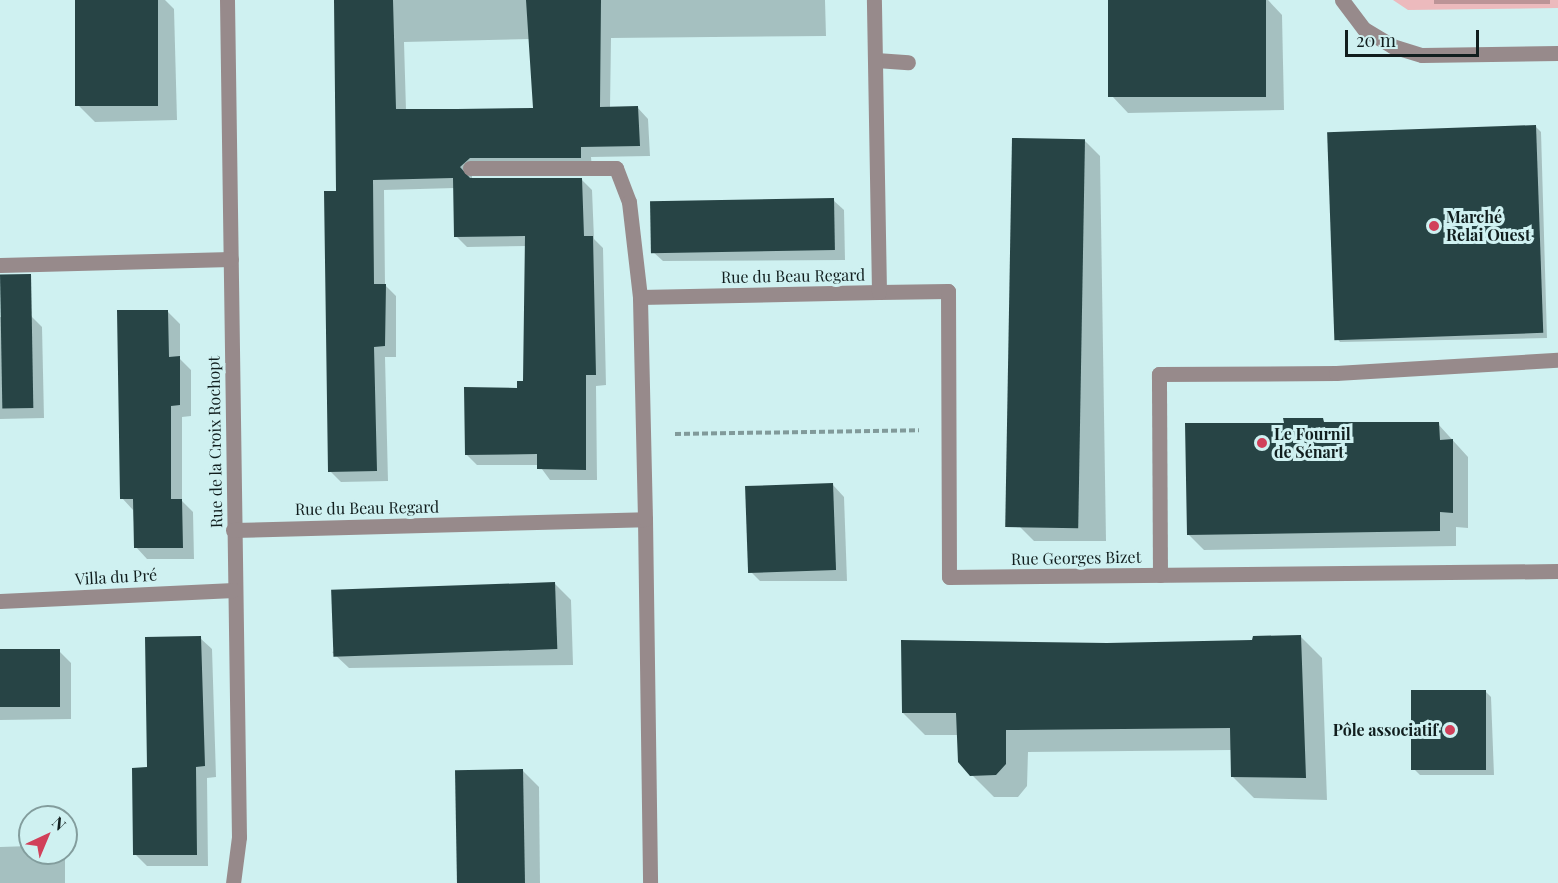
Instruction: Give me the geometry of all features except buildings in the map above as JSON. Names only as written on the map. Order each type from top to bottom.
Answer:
[{"type":"street","name":"Rue de la Croix Rochopt","points":[[227,0],[239,837],[233,883]]},
{"type":"street","name":"Rue du Beau Regard","points":[[640,297],[879,292],[874,0]]},
{"type":"street","points":[[1342,0],[1364,29],[1392,46],[1422,55],[1558,53]]},
{"type":"street","points":[[876,60],[908,62]]},
{"type":"street","points":[[470,168],[616,168],[629,202],[640,297],[650,883]]},
{"type":"street","points":[[0,265],[231,259]]},
{"type":"street","name":"Rue Georges Bizet","points":[[879,292],[948,291],[949,577],[1558,571]]},
{"type":"street","points":[[1160,575],[1159,374],[1336,373],[1558,360]]},
{"type":"street","name":"Rue du Beau Regard","points":[[233,530],[645,519]]},
{"type":"street","name":"Villa du Pré","points":[[0,601],[234,590]]},
{"type":"path","points":[[671,434],[929,430]]},
{"type":"shaded area","points":[[1393,0],[1558,0],[1558,8],[1408,10]]},
{"type":"place","name":"Marché Relai Ouest","points":[[1434,226]]},
{"type":"place","name":"Le Fournil de Sénart","points":[[1262,443]]},
{"type":"place","name":"Pôle associatif","points":[[1450,730]]}]
